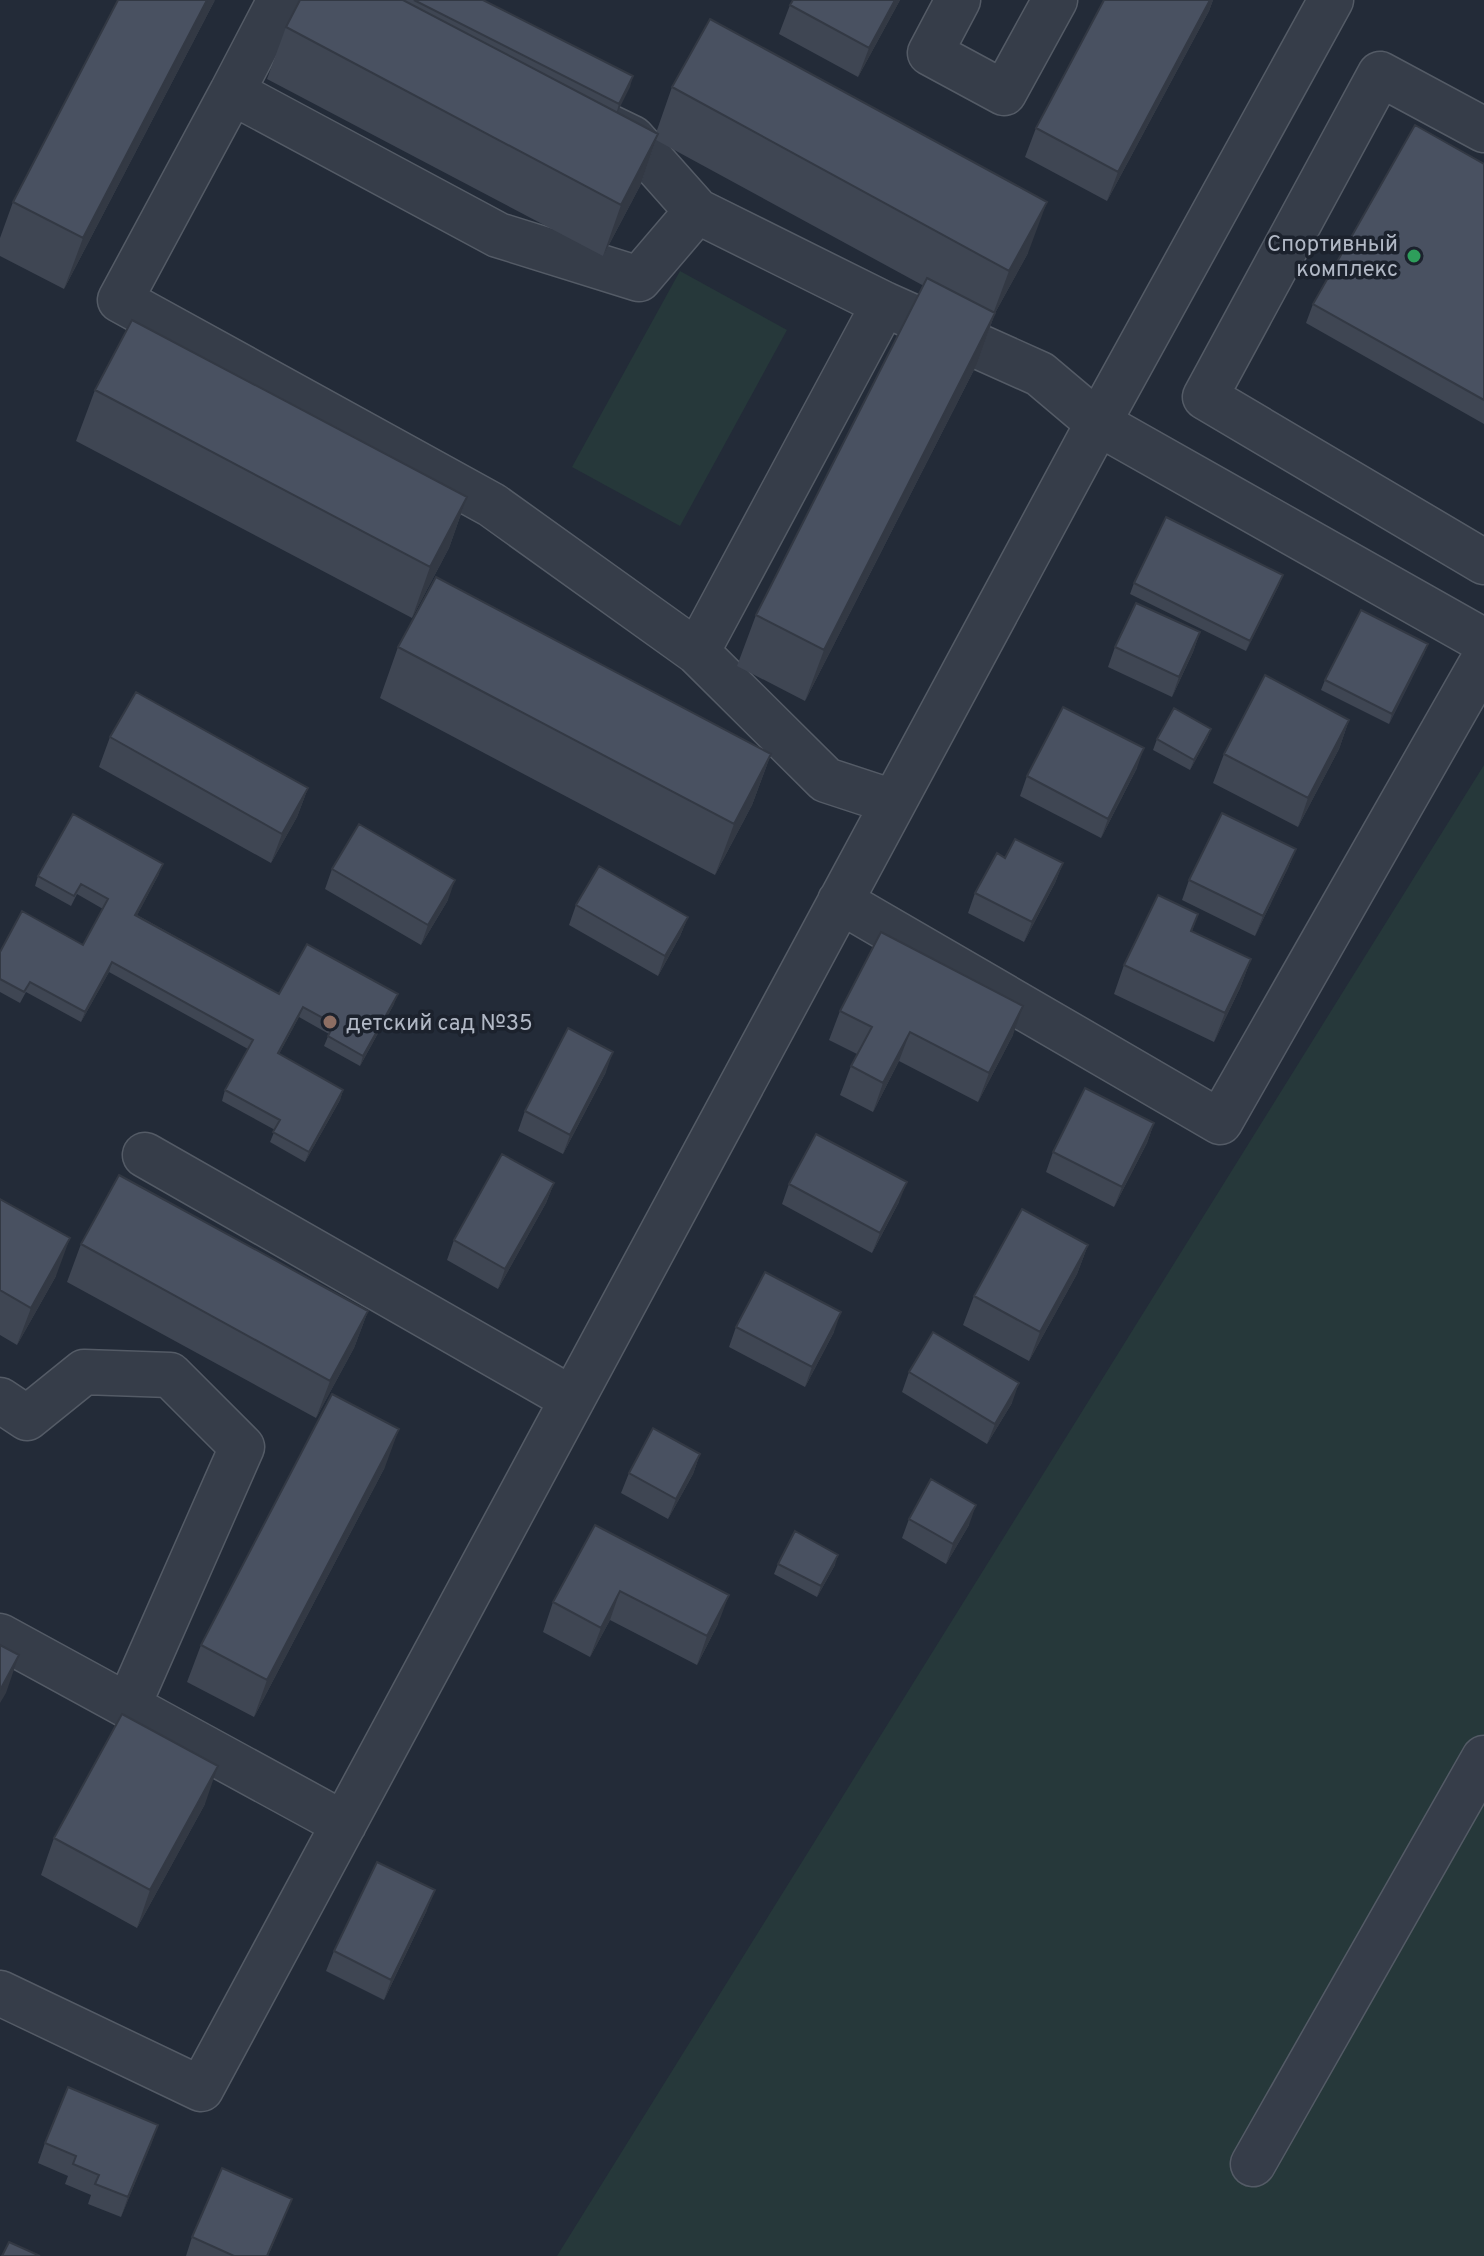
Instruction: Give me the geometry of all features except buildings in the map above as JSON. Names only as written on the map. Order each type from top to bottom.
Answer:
[{"type":"street","points":[[280,0],[120,300],[492,505],[697,652],[826,780],[893,802]]},
{"type":"street","points":[[958,0],[930,53],[1004,93],[1055,0]]},
{"type":"street","points":[[0,1993],[201,2089],[1098,423],[1331,0]]},
{"type":"street","points":[[1484,130],[1380,74],[1205,397],[1484,562]]},
{"type":"street","points":[[232,92],[498,235],[639,279],[697,211]]},
{"type":"street","points":[[562,103],[632,138],[697,211],[884,304],[1040,374],[1098,423],[1484,641]]},
{"type":"street","points":[[697,652],[884,304]]},
{"type":"street","points":[[840,901],[1220,1122],[1484,659]]},
{"type":"street","points":[[145,1155],[572,1399]]},
{"type":"street","points":[[0,1400],[27,1418],[84,1372],[170,1375],[242,1447],[128,1706]]},
{"type":"street","points":[[0,1636],[344,1824]]},
{"type":"street","points":[[1253,2164],[1484,1758]]},
{"type":"shaded area","points":[[680,271],[787,330],[680,526],[572,467]]},
{"type":"shaded area","points":[[1484,765],[1484,2256],[557,2256]]},
{"type":"place","name":"Спортивный комплекс","points":[[1414,256]]},
{"type":"place","name":"детский сад №35","points":[[330,1022]]}]
